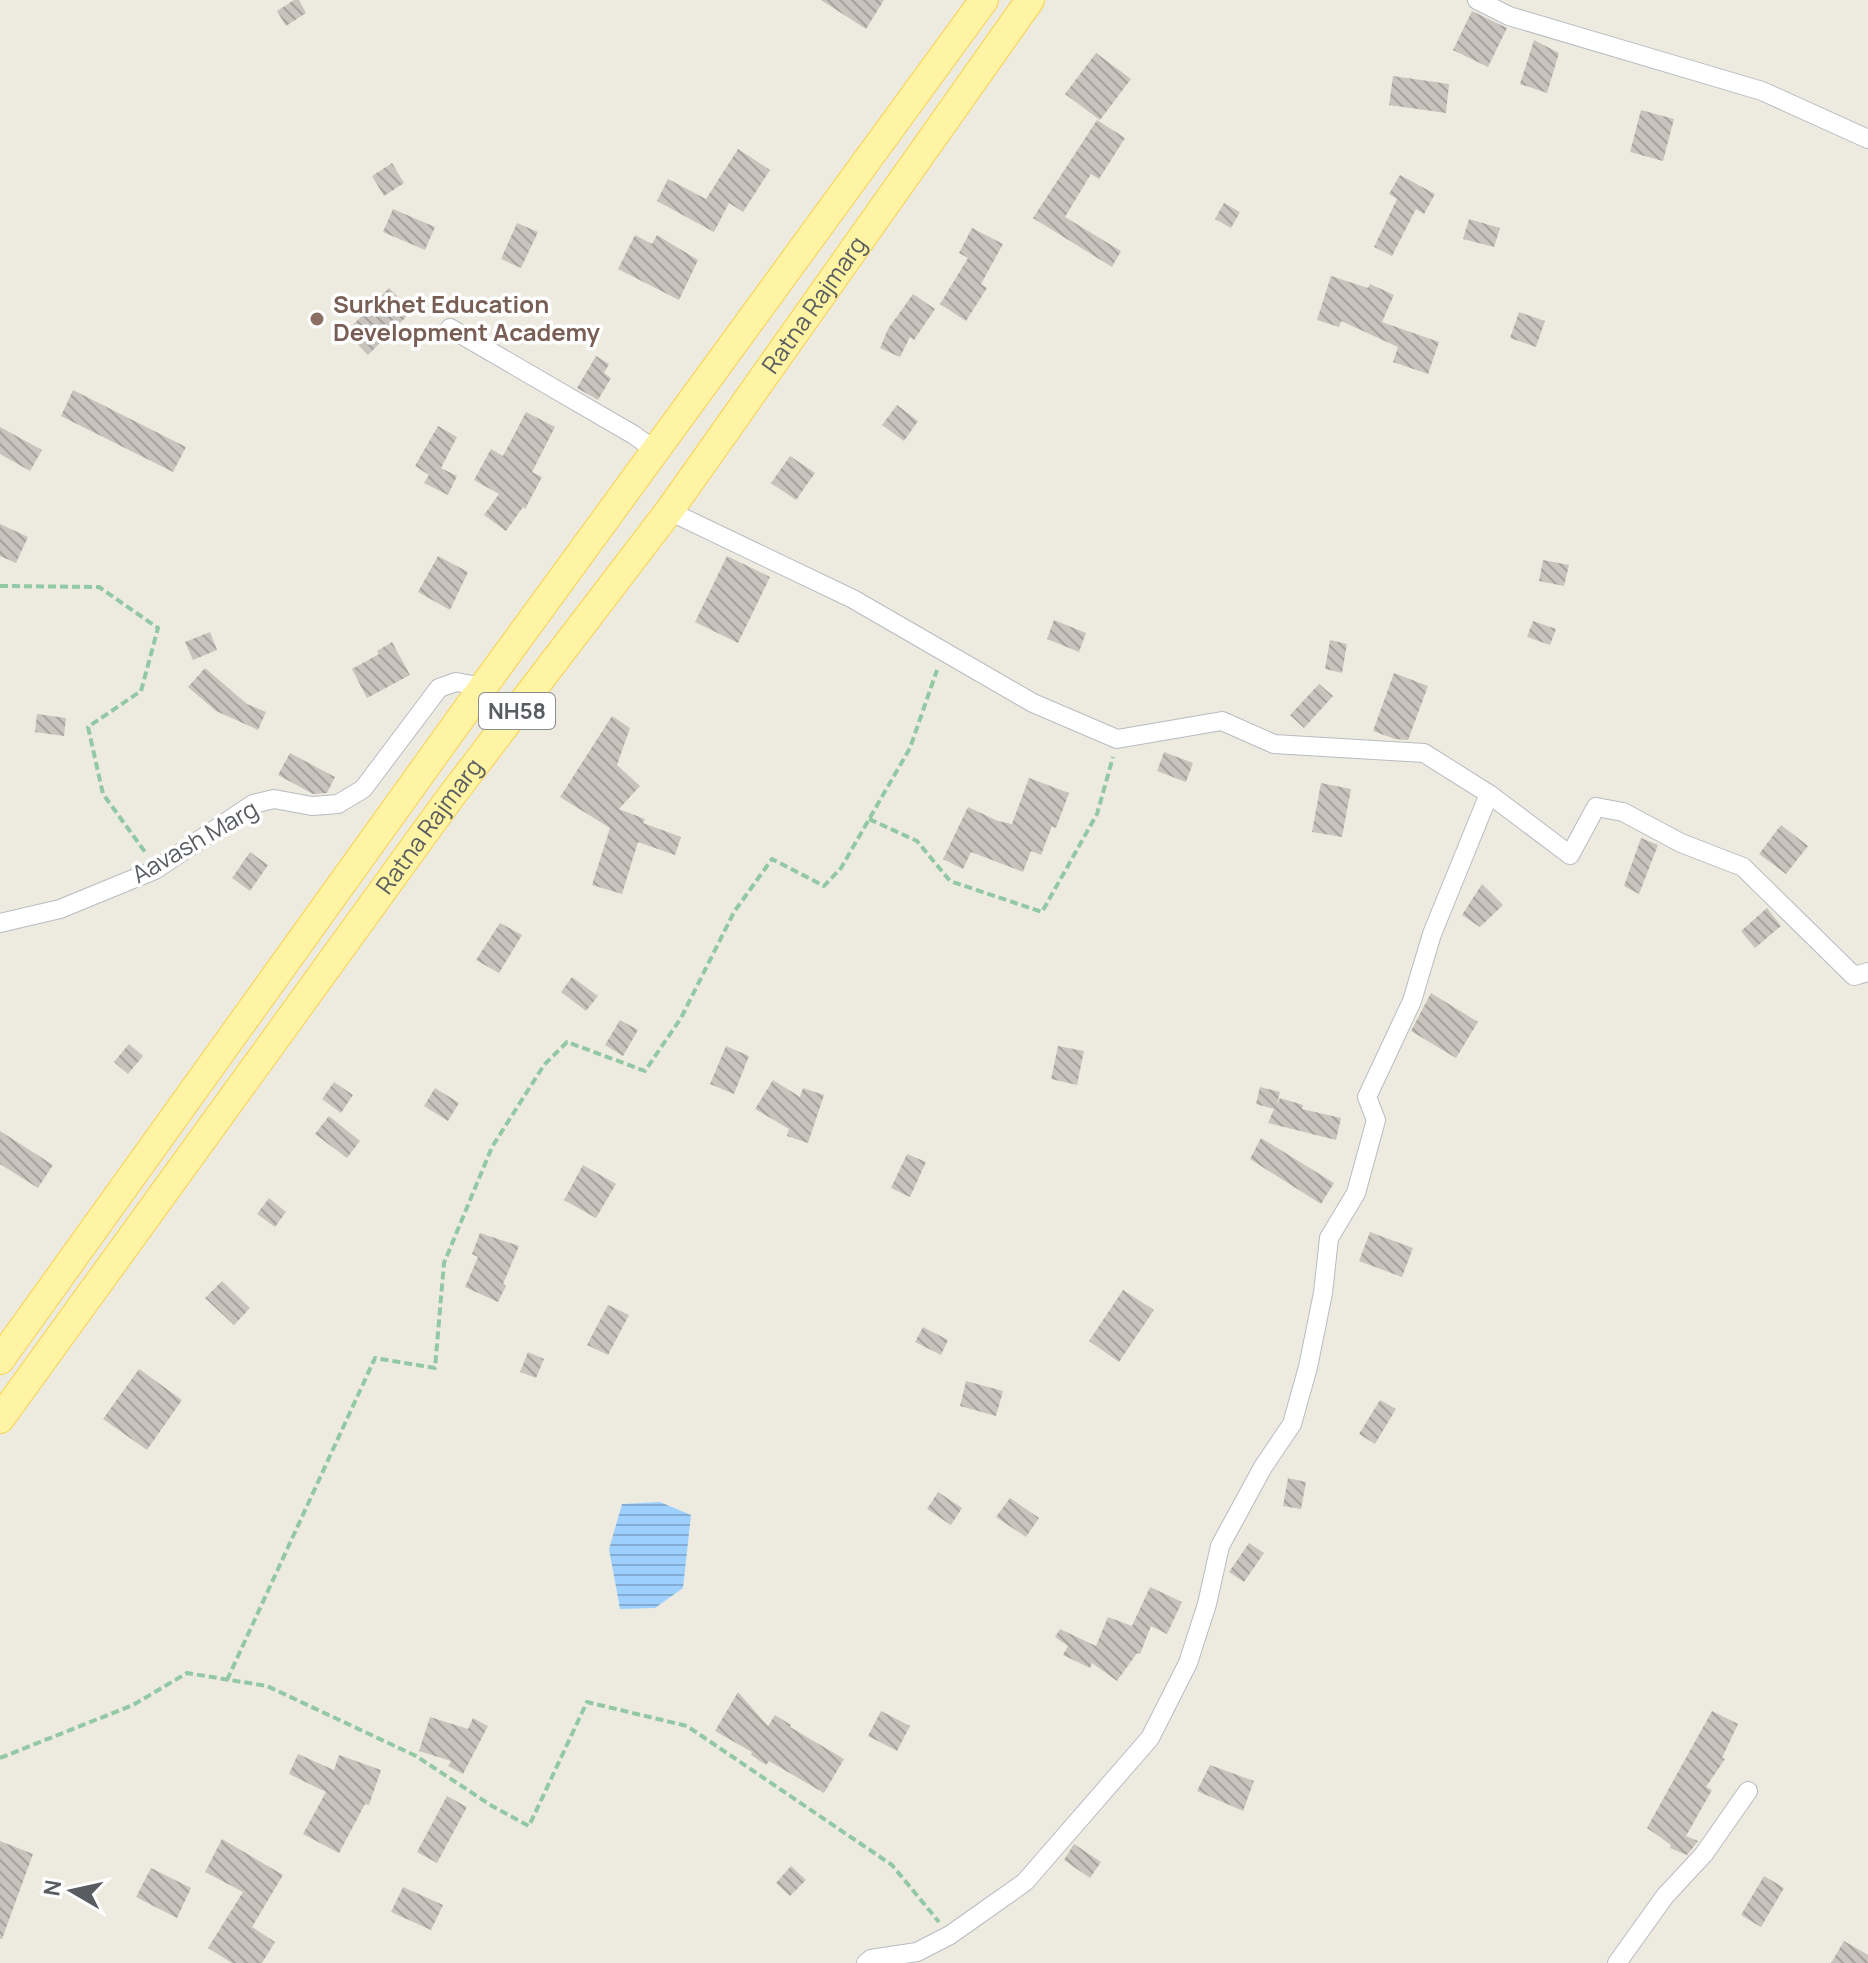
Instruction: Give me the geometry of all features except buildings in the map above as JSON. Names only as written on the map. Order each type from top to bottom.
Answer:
[{"type":"main road","name":"Ratna Rajmarg","points":[[0,1360],[483,687],[984,0]]},
{"type":"main road","name":"Ratna Rajmarg","points":[[0,1419],[449,799],[669,511],[1030,0]]},
{"type":"street","points":[[1477,0],[1509,16],[1762,91],[1868,139]]},
{"type":"street","points":[[450,328],[634,435],[656,451]]},
{"type":"street","points":[[669,511],[853,599],[1033,703],[1117,739],[1222,721],[1274,744],[1424,753],[1489,794],[1570,855],[1596,807],[1623,812],[1681,843],[1743,867],[1854,976],[1868,972]]},
{"type":"street","name":"Aavash Marg","points":[[0,923],[60,909],[155,870],[253,804],[274,799],[312,806],[338,804],[363,789],[439,688],[456,682],[483,687]]},
{"type":"street","points":[[866,1963],[871,1959],[917,1952],[950,1935],[1025,1882],[1150,1738],[1188,1663],[1207,1604],[1220,1546],[1263,1467],[1292,1424],[1308,1367],[1323,1293],[1329,1238],[1356,1193],[1376,1120],[1367,1097],[1412,1001],[1432,934],[1489,794]]},
{"type":"street","points":[[1617,1963],[1665,1896],[1704,1854],[1748,1791]]},
{"type":"path","points":[[0,586],[99,587],[158,628],[141,691],[88,727],[103,794],[143,848],[155,870]]},
{"type":"path","points":[[227,1680],[375,1358],[435,1368],[444,1263],[492,1147],[544,1065],[567,1042],[645,1071],[681,1018],[734,912],[772,859],[824,886],[841,868],[910,748],[943,650]]},
{"type":"path","points":[[869,819],[917,841],[950,881],[1042,912],[1097,814],[1117,739]]},
{"type":"path","points":[[0,1758],[133,1705],[187,1673],[267,1686],[416,1756],[492,1806],[529,1826],[587,1702],[687,1726],[892,1865],[950,1935]]},
{"type":"water","points":[[660,1502],[691,1515],[683,1588],[655,1608],[620,1609],[609,1549],[622,1504]]},
{"type":"place","name":"Surkhet Education Development Academy","points":[[317,319]]}]
